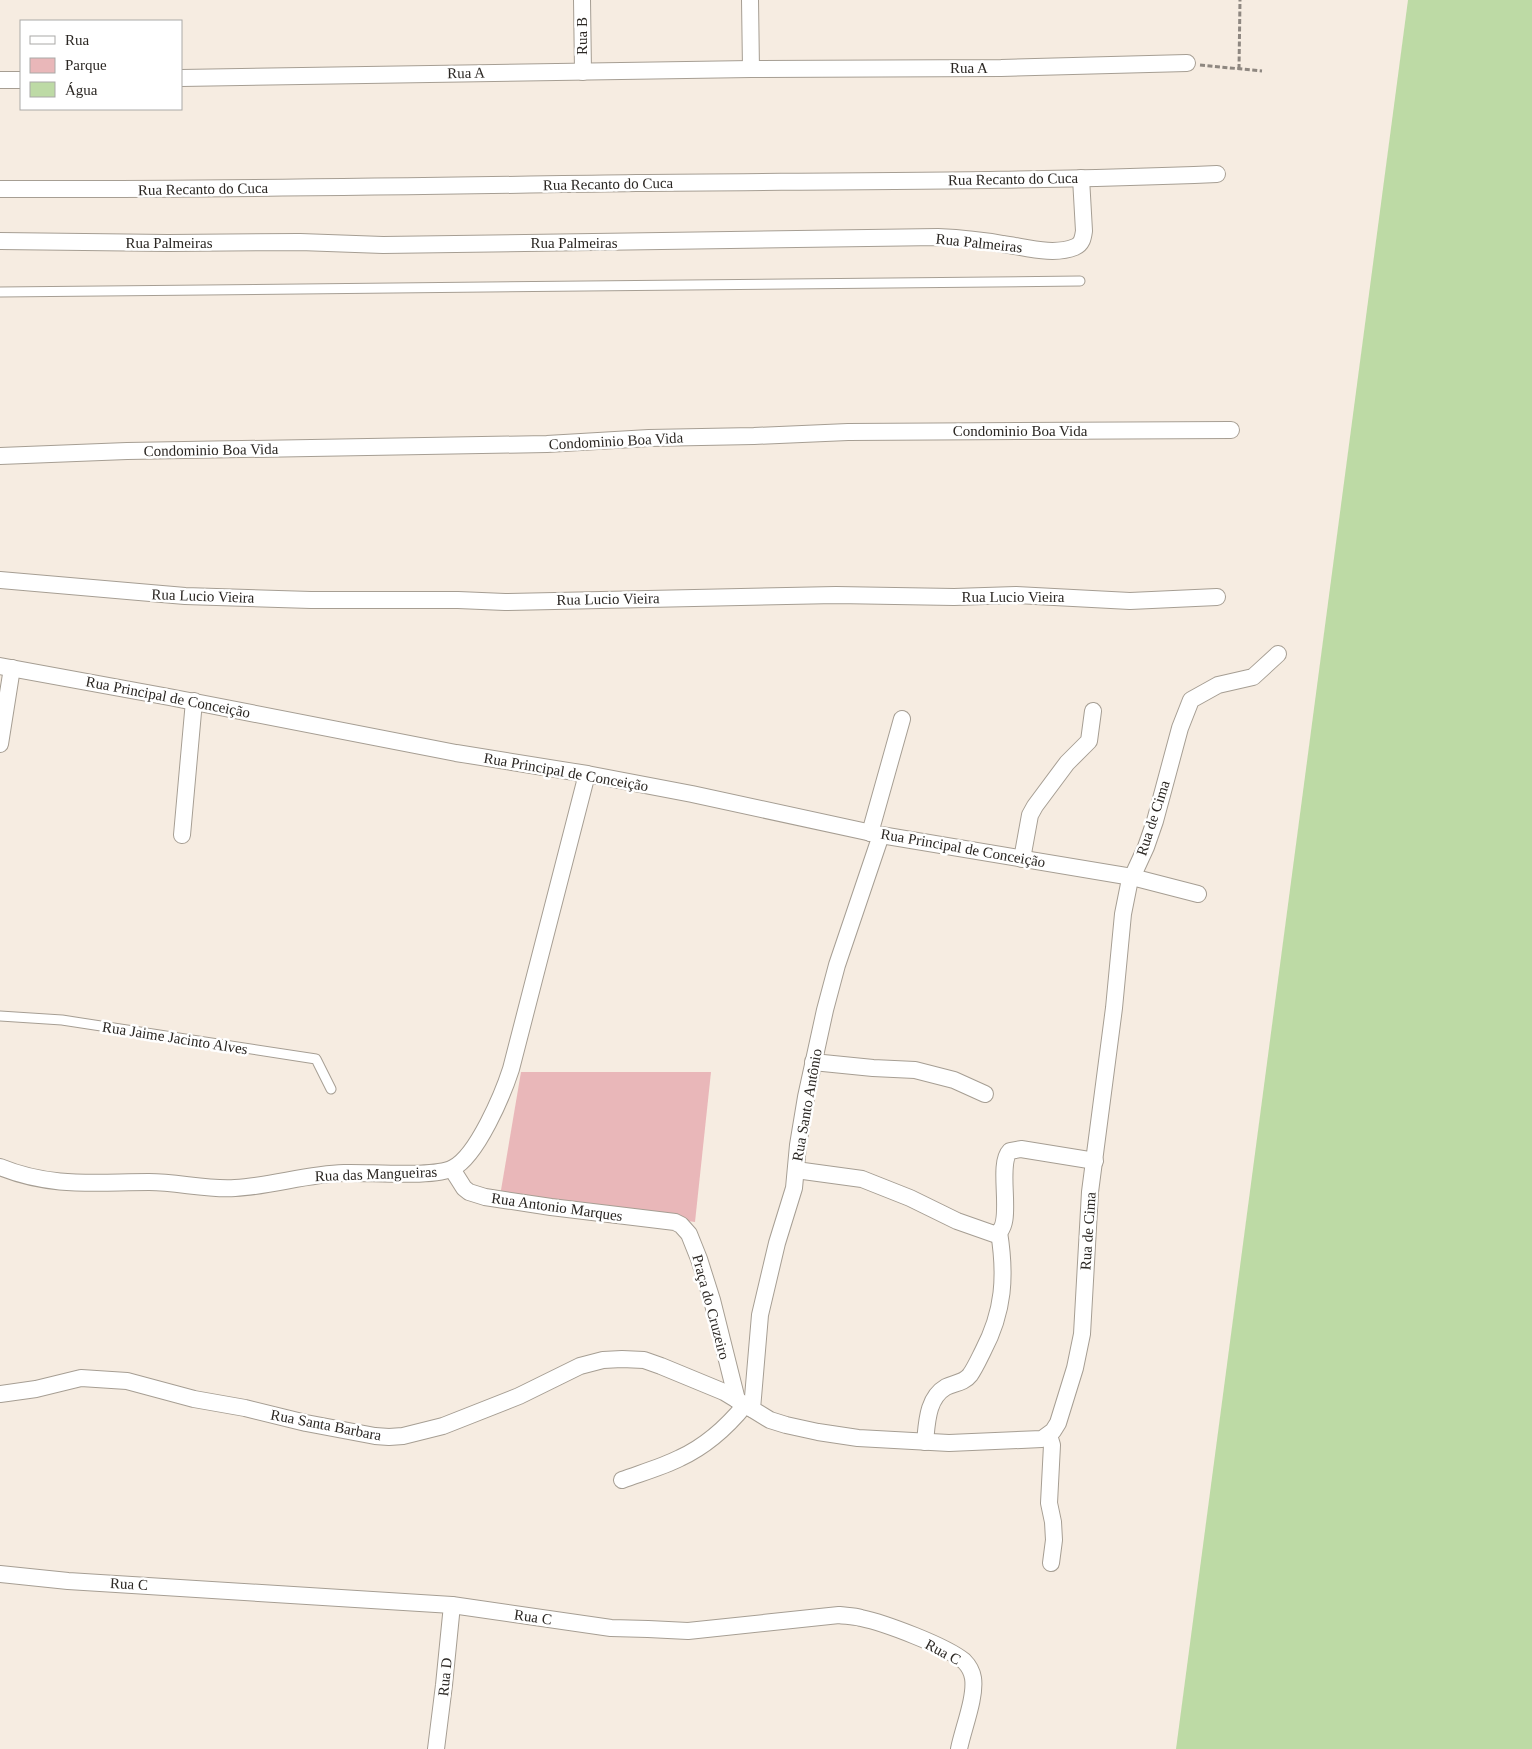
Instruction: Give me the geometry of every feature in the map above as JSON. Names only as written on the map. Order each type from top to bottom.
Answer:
[{"type":"street","name":"Rua B","points":[[582,0],[582,72]]},
{"type":"street","points":[[750,0],[751,70]]},
{"type":"street","name":"Rua A","points":[[182,78],[1001,68],[1187,63]]},
{"type":"street","points":[[0,80],[20,80]]},
{"type":"street","name":"Rua Recanto do Cuca","points":[[0,189],[1081,178],[1217,174]]},
{"type":"street","name":"Rua Palmeiras","points":[[0,241],[300,242],[383,245],[938,237],[1060,250],[1076,246],[1081,243],[1083,238],[1081,178]]},
{"type":"street","name":"Condominio Boa Vida","points":[[0,456],[136,451],[547,444],[649,438],[848,432],[1231,430]]},
{"type":"street","name":"Rua Lucio Vieira","points":[[0,580],[185,596],[311,600],[458,600],[505,602],[836,595],[954,597],[1016,595],[1130,601],[1217,597]]},
{"type":"street","name":"Rua de Cima","points":[[1049,1435],[1056,1427],[1064,1406],[1076,1368],[1082,1334],[1087,1224],[1114,1008],[1123,914],[1132,877],[1146,847],[1155,821],[1180,728],[1191,700],[1218,685],[1253,677],[1278,654]]},
{"type":"street","points":[[0,744],[6,667]]},
{"type":"street","name":"Rua Principal de Conceição","points":[[6,667],[456,753],[587,774],[772,810],[876,834],[1132,877],[1198,894]]},
{"type":"street","points":[[182,835],[194,702]]},
{"type":"street","points":[[1022,859],[1030,815],[1040,797],[1058,773],[1090,741],[1093,711]]},
{"type":"street","name":"Rua Santo Antônio","points":[[744,1405],[754,1379],[760,1315],[777,1243],[794,1188],[798,1145],[813,1062],[837,965],[876,834],[902,719]]},
{"type":"street","name":"Rua das Mangueiras","points":[[0,1168],[35,1179],[69,1183],[150,1182],[235,1188],[342,1172],[423,1173],[452,1169],[458,1165],[468,1154],[489,1123],[505,1089],[587,774]]},
{"type":"street","points":[[813,1062],[914,1070],[954,1080],[985,1094]]},
{"type":"street","points":[[925,1442],[931,1404],[941,1391],[969,1376],[996,1324],[1003,1282],[999,1232],[1002,1228],[1004,1217],[1005,1160],[1010,1151],[1021,1148],[1095,1160]]},
{"type":"street","name":"Rua Antonio Marques","points":[[452,1169],[464,1188],[469,1192],[485,1197],[675,1222]]},
{"type":"street","points":[[796,1170],[862,1179],[988,1233],[999,1232]]},
{"type":"street","name":"Praça do Cruzeiro","points":[[675,1222],[681,1225],[688,1234],[699,1259],[744,1405]]},
{"type":"street","name":"Rua Santa Barbara","points":[[0,1394],[36,1389],[81,1378],[127,1380],[194,1399],[245,1408],[306,1423],[389,1437],[411,1435],[443,1426],[519,1396],[580,1366],[603,1360],[622,1358],[644,1360],[661,1366],[724,1392],[744,1405]]},
{"type":"street","points":[[622,1480],[680,1458],[708,1442],[731,1422],[744,1405],[770,1420],[786,1425],[858,1438],[949,1443],[1034,1440],[1042,1439],[1049,1435],[1052,1445],[1049,1503],[1054,1522],[1051,1563]]},
{"type":"street","name":"Rua C","points":[[0,1574],[452,1605],[611,1628],[688,1631],[839,1615],[861,1618],[891,1627],[929,1643],[949,1652],[966,1663],[973,1677],[972,1693],[959,1749]]},
{"type":"street","name":"Rua D","points":[[436,1749],[452,1605]]},
{"type":"lane","points":[[0,292],[1080,281]]},
{"type":"lane","name":"Rua Jaime Jacinto Alves","points":[[0,1016],[62,1020],[316,1059],[331,1089]]},
{"type":"path","points":[[1239,69],[1240,0]]},
{"type":"path","points":[[1187,63],[1262,71]]},
{"type":"green space","points":[[521,1072],[711,1072],[695,1222],[500,1196]]},
{"type":"water","points":[[1408,0],[1532,0],[1532,1749],[1176,1749]]}]
